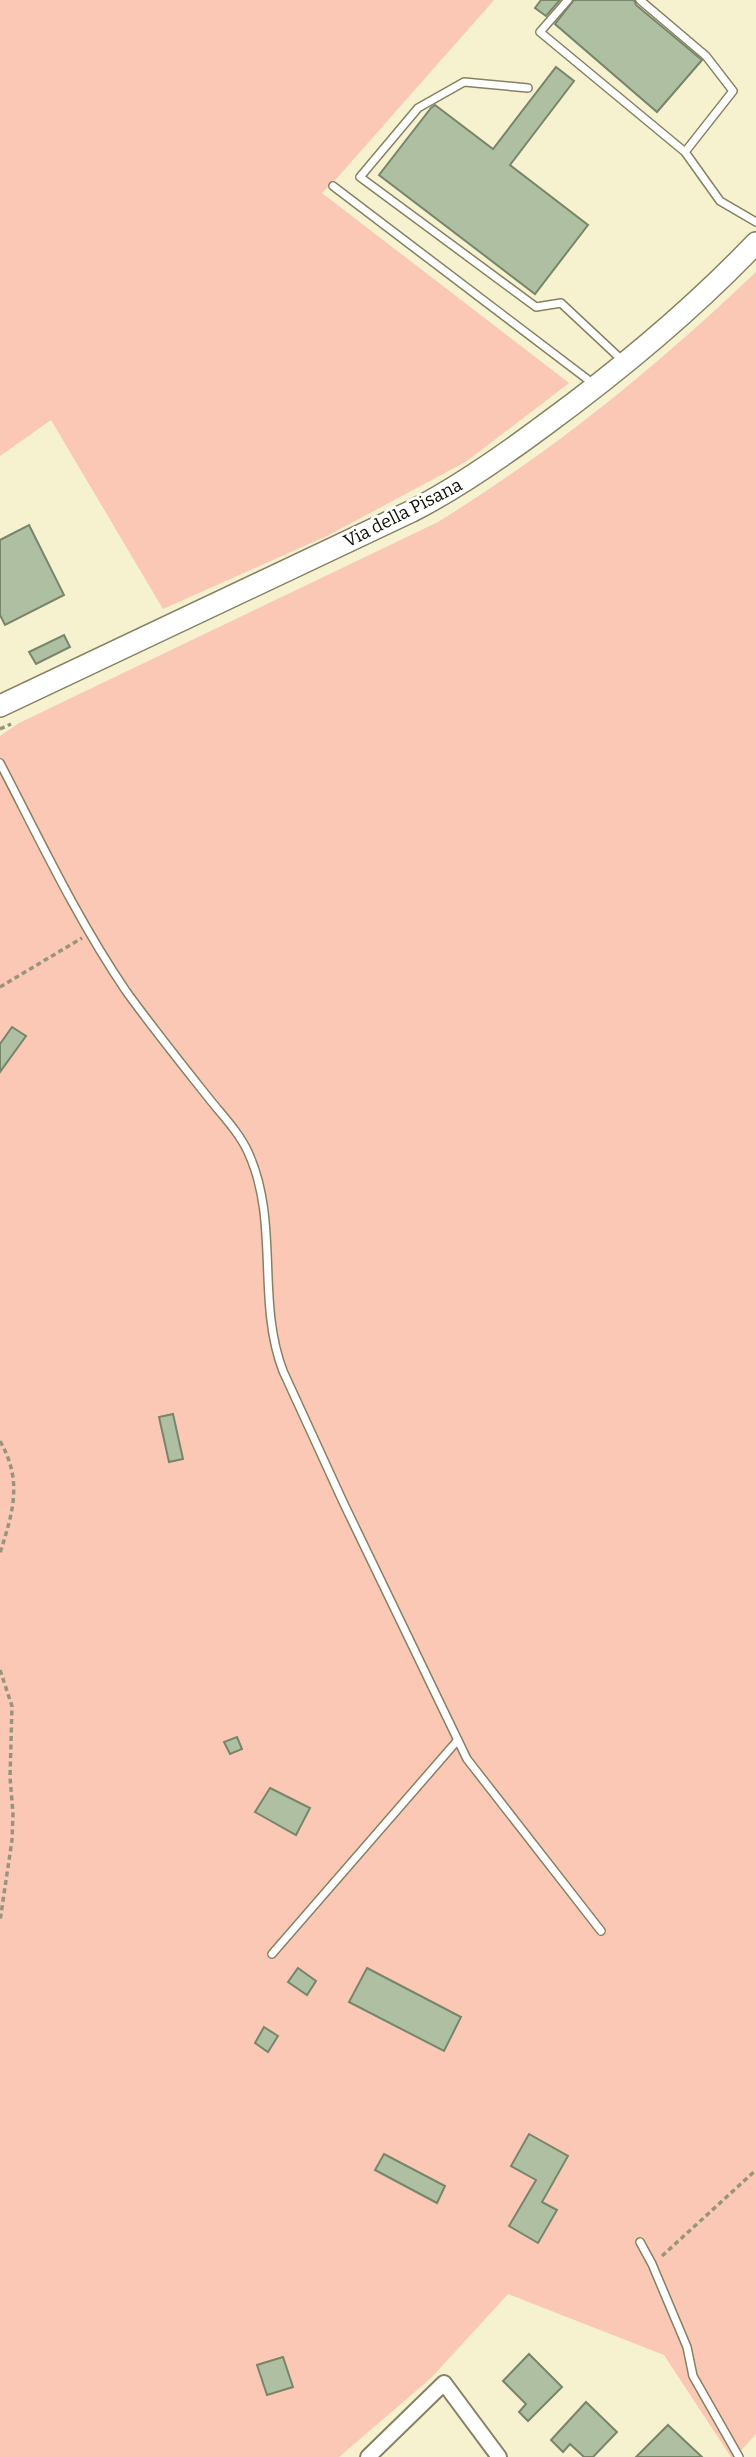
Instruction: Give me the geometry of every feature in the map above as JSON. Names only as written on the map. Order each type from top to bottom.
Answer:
[{"type":"main road","name":"Via della Pisana","points":[[0,706],[426,504],[517,446],[597,387],[689,308],[756,243]]},
{"type":"street","points":[[368,2457],[444,2383],[499,2457]]},
{"type":"lane","points":[[568,0],[540,32],[685,152],[720,201],[756,222]]},
{"type":"lane","points":[[640,0],[706,56],[733,91],[685,152]]},
{"type":"lane","points":[[528,88],[464,82],[418,108],[360,177],[536,307],[561,303],[626,363]]},
{"type":"lane","points":[[333,186],[597,387]]},
{"type":"lane","points":[[0,763],[89,933],[128,993],[247,1149],[257,1174],[265,1207],[270,1319],[276,1352],[344,1504],[467,1759],[601,1931]]},
{"type":"lane","points":[[272,1954],[457,1741]]},
{"type":"lane","points":[[640,2242],[687,2347],[693,2376],[739,2457]]},
{"type":"path","points":[[0,987],[89,933]]},
{"type":"path","points":[[0,1441],[7,1454],[15,1501],[0,1553]]},
{"type":"path","points":[[0,1670],[12,1706],[10,1777],[13,1814],[12,1840],[0,1922]]},
{"type":"path","points":[[652,2264],[756,2170]]},
{"type":"shaded area","points":[[0,0],[494,0],[322,193],[569,383],[467,461],[329,535],[163,609],[51,420],[0,456]]},
{"type":"shaded area","points":[[756,272],[756,2434],[735,2457],[731,2457],[664,2355],[508,2294],[431,2378],[339,2457],[0,2457],[0,736],[19,723],[438,522],[523,466],[604,405],[681,341]]},
{"type":"building","points":[[541,0],[560,0],[546,16],[535,8]]},
{"type":"building","points":[[574,0],[634,0],[636,5],[702,60],[657,112],[555,24]]},
{"type":"building","points":[[556,67],[574,81],[510,165],[588,225],[535,294],[379,175],[435,105],[493,149]]},
{"type":"building","points":[[29,525],[64,595],[5,625],[0,615],[0,540]]},
{"type":"building","points":[[64,635],[70,647],[36,664],[29,652]]},
{"type":"building","points":[[12,1027],[26,1036],[0,1072],[0,1044]]},
{"type":"building","points":[[173,1414],[183,1459],[169,1462],[159,1417]]},
{"type":"building","points":[[237,1737],[242,1749],[230,1754],[224,1742]]},
{"type":"building","points":[[270,1788],[310,1808],[296,1835],[255,1812]]},
{"type":"building","points":[[298,1968],[316,1981],[307,1995],[288,1982]]},
{"type":"building","points":[[367,1968],[461,2017],[444,2051],[349,2002]]},
{"type":"building","points":[[264,2027],[278,2036],[268,2052],[255,2043]]},
{"type":"building","points":[[529,2134],[568,2156],[542,2202],[557,2210],[538,2243],[509,2226],[536,2180],[511,2166]]},
{"type":"building","points":[[384,2154],[445,2186],[437,2203],[375,2170]]},
{"type":"building","points":[[529,2354],[562,2387],[528,2421],[519,2412],[526,2404],[503,2381]]},
{"type":"building","points":[[283,2357],[293,2387],[267,2395],[257,2365]]},
{"type":"building","points":[[586,2402],[617,2432],[593,2457],[584,2457],[570,2444],[563,2452],[551,2440]]},
{"type":"building","points":[[668,2425],[702,2457],[636,2457]]}]
